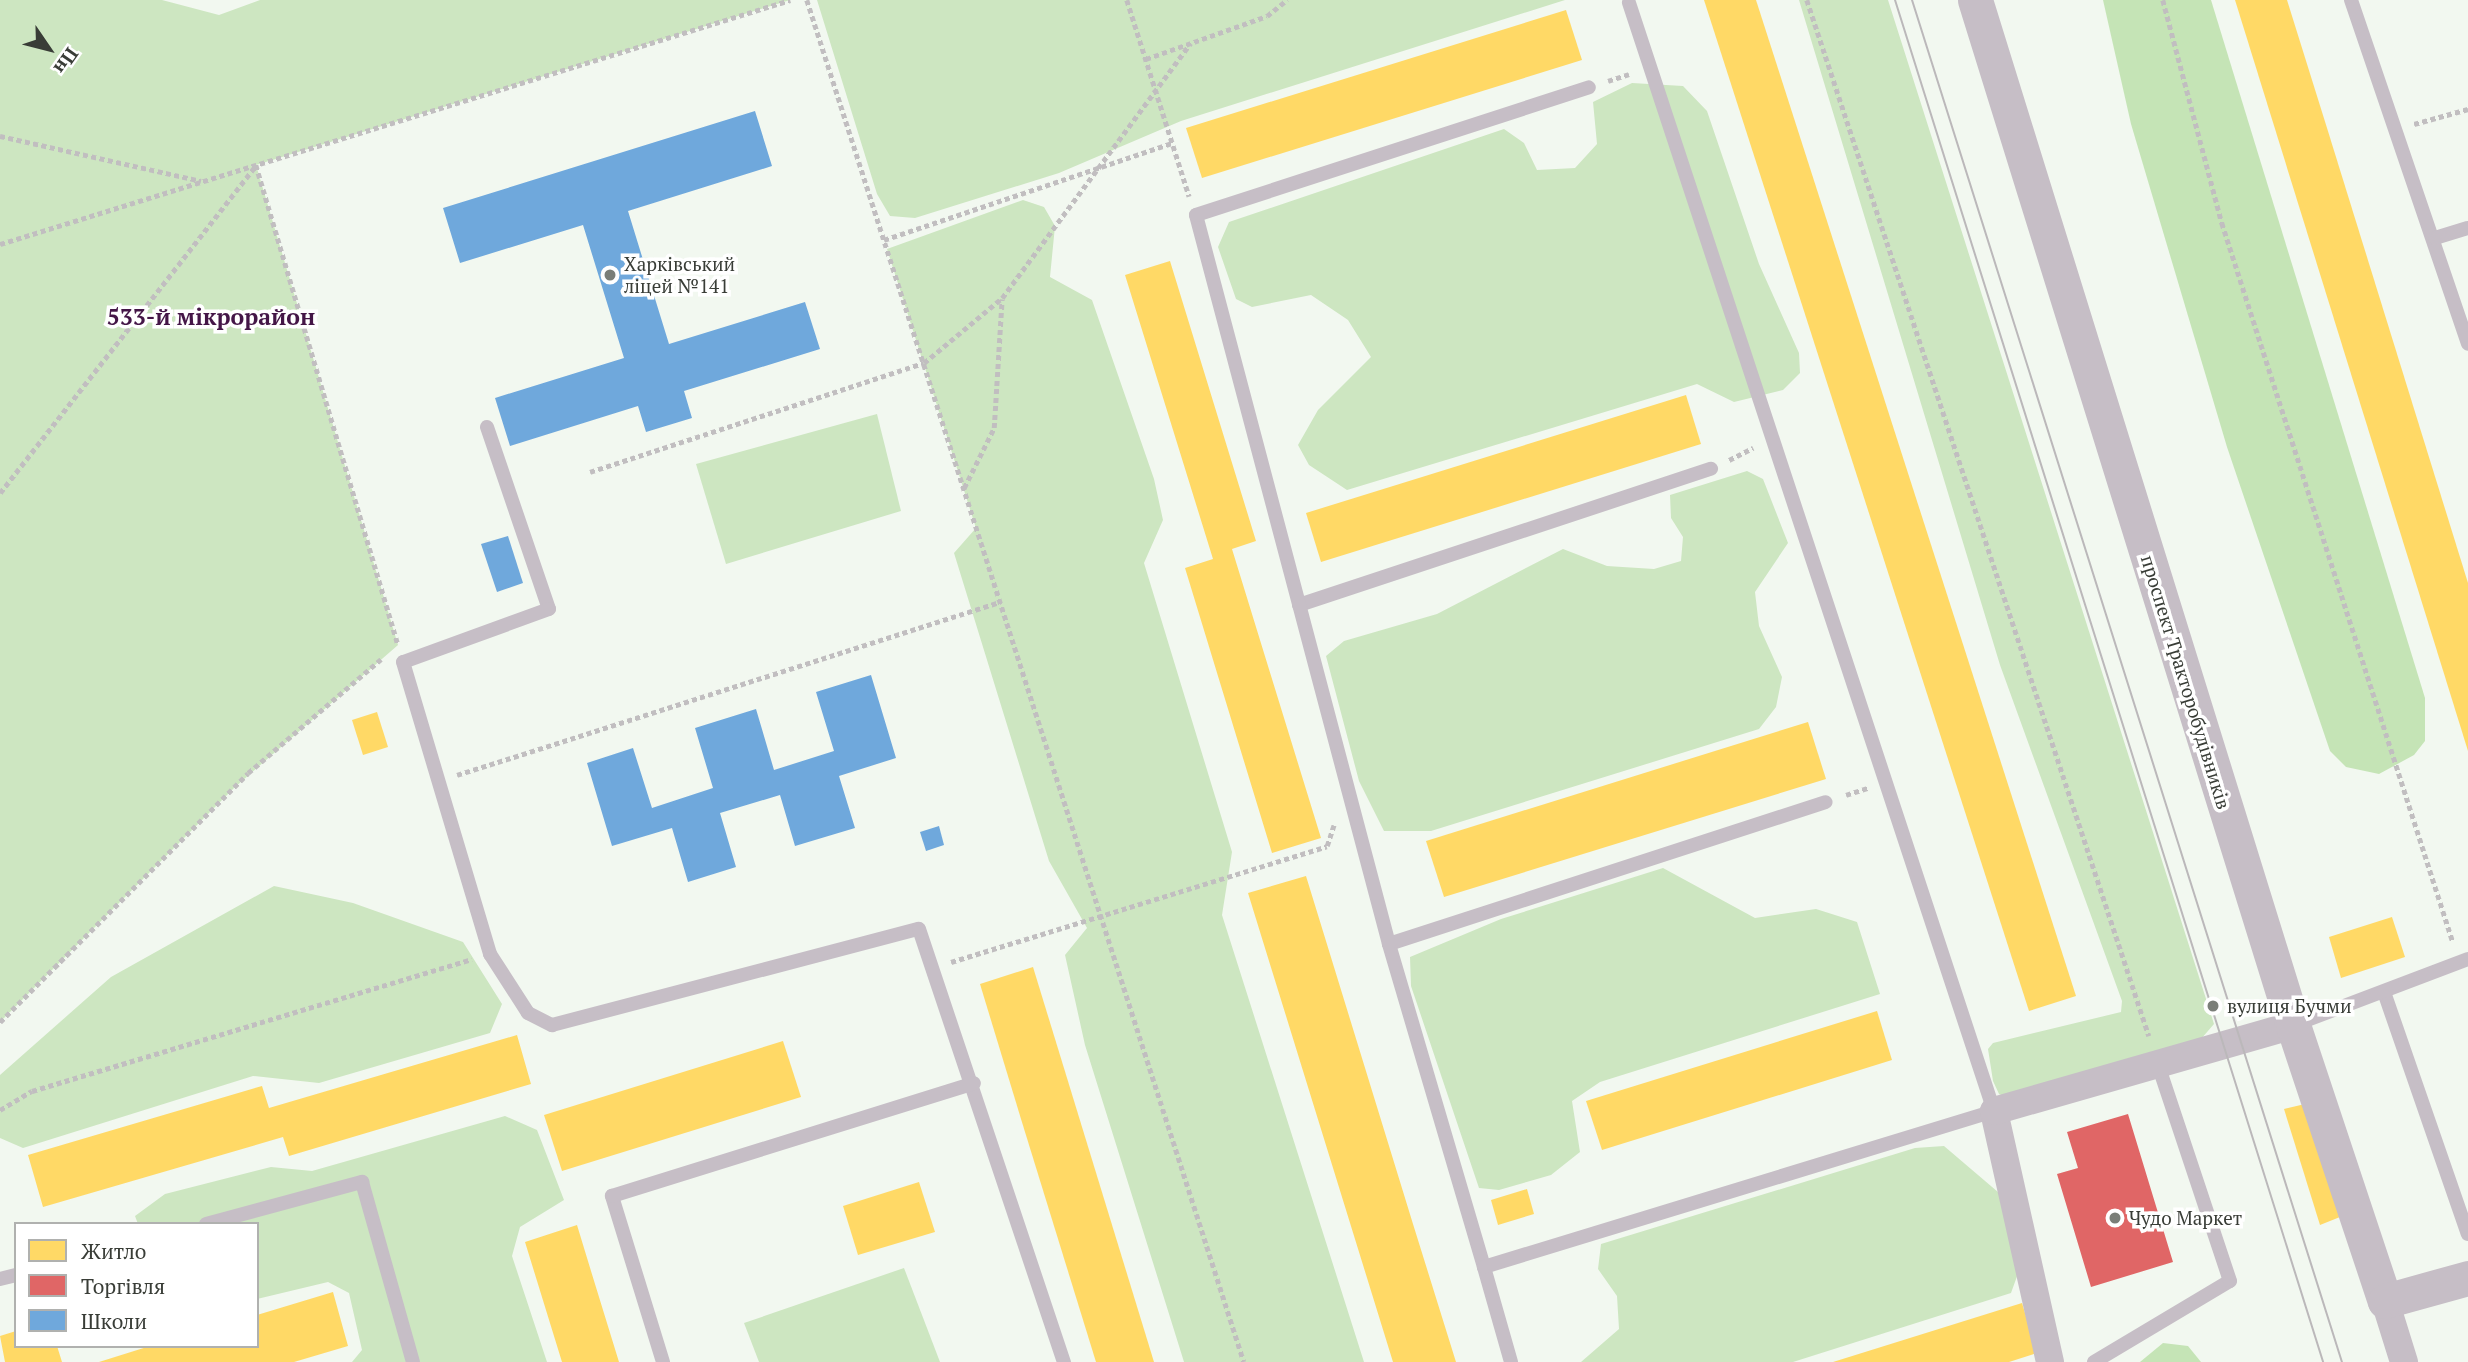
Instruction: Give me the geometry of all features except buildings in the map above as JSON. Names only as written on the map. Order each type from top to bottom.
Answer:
[{"type":"street","name":"проспект Тракторобудівників","points":[[1975,0],[2292,1025],[2404,1362]]},
{"type":"street","points":[[2050,1362],[1994,1111],[2157,1061],[2292,1025]]},
{"type":"street","points":[[2385,1301],[2468,1278]]},
{"type":"lane","points":[[2351,0],[2435,238],[2468,344]]},
{"type":"lane","points":[[1484,1266],[1994,1111],[1629,2]]},
{"type":"lane","points":[[1511,1362],[1389,944],[1196,215],[1588,87]]},
{"type":"lane","points":[[2435,238],[2468,228]]},
{"type":"lane","points":[[487,427],[549,609],[403,662],[490,954],[528,1013],[552,1025],[919,929],[974,1083],[1064,1362]]},
{"type":"lane","points":[[1299,605],[1711,469]]},
{"type":"lane","points":[[1389,944],[1826,802]]},
{"type":"lane","points":[[2292,1025],[2464,961]]},
{"type":"lane","points":[[2384,992],[2468,1234]]},
{"type":"lane","points":[[2094,1362],[2230,1280],[2157,1061]]},
{"type":"lane","points":[[663,1362],[612,1196],[974,1083]]},
{"type":"lane","points":[[213,1222],[362,1182],[413,1362]]},
{"type":"path","points":[[0,243],[790,0]]},
{"type":"path","points":[[807,0],[1244,1362]]},
{"type":"path","points":[[1127,0],[1196,215]]},
{"type":"path","points":[[1146,59],[1267,16],[1287,0]]},
{"type":"path","points":[[1807,0],[2157,1061]]},
{"type":"path","points":[[2163,0],[2222,223],[2464,961]]},
{"type":"path","points":[[590,472],[924,363],[1002,298],[1191,43]]},
{"type":"path","points":[[1588,87],[1650,67]]},
{"type":"path","points":[[2426,121],[2468,109]]},
{"type":"path","points":[[0,136],[203,181]]},
{"type":"path","points":[[884,240],[1173,143]]},
{"type":"path","points":[[0,494],[256,164]]},
{"type":"path","points":[[256,164],[403,662]]},
{"type":"path","points":[[964,488],[994,428],[1002,298]]},
{"type":"path","points":[[1711,469],[1772,438]]},
{"type":"path","points":[[438,781],[1000,602]]},
{"type":"path","points":[[0,1023],[248,773],[398,645]]},
{"type":"path","points":[[1826,802],[1885,782]]},
{"type":"path","points":[[934,967],[1100,913],[1327,846],[1347,785]]},
{"type":"path","points":[[0,1110],[32,1091],[490,954]]},
{"type":"green space","points":[[0,0],[162,0],[219,15],[260,0],[790,0],[256,165],[398,645],[234,788],[0,1022]]},
{"type":"green space","points":[[817,0],[1565,0],[1181,121],[1059,173],[915,218],[890,216],[877,194]]},
{"type":"green space","points":[[1799,0],[1888,0],[2214,1024],[2201,1039],[2010,1099],[1999,1094],[1993,1081],[1988,1049],[1993,1043],[2121,1012],[2122,1001],[2000,665]]},
{"type":"green space","points":[[2103,0],[2211,0],[2425,698],[2425,741],[2414,755],[2379,774],[2346,767],[2330,751],[2227,447],[2131,124]]},
{"type":"green space","points":[[1632,83],[1683,86],[1707,111],[1759,264],[1799,353],[1800,373],[1783,390],[1734,402],[1697,384],[1347,490],[1309,465],[1298,445],[1318,410],[1371,357],[1348,320],[1311,295],[1252,307],[1236,299],[1218,247],[1229,222],[1504,129],[1524,143],[1537,170],[1575,168],[1597,144],[1593,102]]},
{"type":"green space","points":[[1023,200],[1044,207],[1055,226],[1050,277],[1092,300],[1154,479],[1163,520],[1144,563],[1232,852],[1222,915],[1364,1362],[1184,1362],[1085,1045],[1065,955],[1087,928],[1049,861],[954,553],[976,528],[887,249]]},
{"type":"green space","points":[[877,414],[901,511],[726,564],[696,464]]},
{"type":"green space","points":[[1747,471],[1763,479],[1788,543],[1755,592],[1759,626],[1782,677],[1776,707],[1759,729],[1431,831],[1384,831],[1359,781],[1326,656],[1344,641],[1437,614],[1563,549],[1607,566],[1654,569],[1681,561],[1683,537],[1671,518],[1670,495]]},
{"type":"green space","points":[[1663,868],[1755,918],[1816,909],[1857,922],[1880,994],[1600,1082],[1572,1101],[1580,1152],[1551,1175],[1499,1190],[1479,1188],[1411,986],[1410,957],[1501,919]]},
{"type":"green space","points":[[274,886],[353,903],[463,942],[502,1004],[490,1033],[319,1083],[253,1076],[23,1148],[0,1138],[0,1075],[111,977]]},
{"type":"green space","points":[[505,1116],[537,1130],[564,1200],[520,1227],[512,1256],[547,1362],[352,1362],[362,1350],[349,1293],[328,1282],[259,1299],[259,1222],[137,1222],[135,1216],[165,1194],[271,1167],[312,1171]]},
{"type":"green space","points":[[1944,1146],[2005,1198],[2020,1268],[2011,1293],[1793,1362],[1581,1362],[1619,1329],[1617,1296],[1598,1269],[1601,1244],[1915,1148]]},
{"type":"green space","points":[[904,1268],[940,1362],[759,1362],[744,1323]]},
{"type":"green space","points":[[2163,1343],[2188,1346],[2201,1362],[2140,1362]]},
{"type":"tram line","points":[[1895,0],[2323,1362]]},
{"type":"tram line","points":[[1912,0],[2342,1362]]},
{"type":"place","name":"Харківський ліцей №141","points":[[610,275]]},
{"type":"place","name":"вулиця Бучми","points":[[2213,1006]]},
{"type":"place","name":"Чудо Маркет","points":[[2115,1218]]},
{"type":"district","name":"533-й мікрорайон","points":[[211,317]]}]
